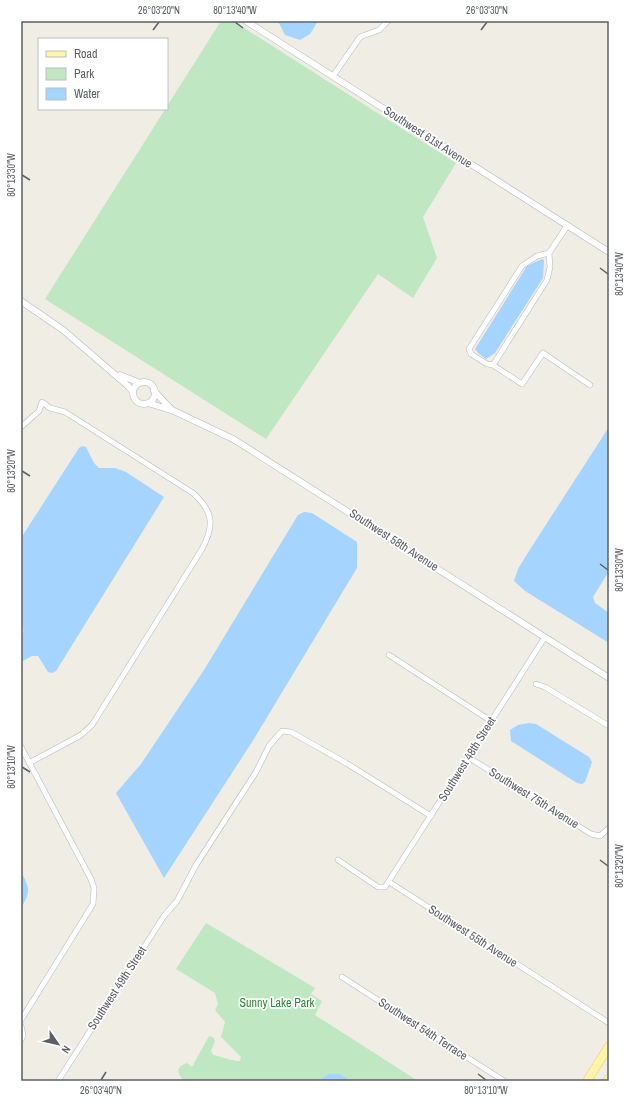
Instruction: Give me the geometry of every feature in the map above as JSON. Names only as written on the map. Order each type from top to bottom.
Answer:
[{"type":"main road","points":[[587,1081],[609,1046]]},
{"type":"street","name":"Southwest 61st Avenue","points":[[246,21],[609,252]]},
{"type":"street","points":[[333,76],[360,37],[379,30],[388,21]]},
{"type":"street","points":[[493,365],[547,280],[550,267],[550,253],[567,226]]},
{"type":"street","points":[[550,253],[537,256],[522,266],[469,349],[471,354],[487,364],[493,365],[522,384],[543,353],[590,384]]},
{"type":"street","points":[[21,302],[63,330],[114,373],[133,392],[134,398],[138,402],[148,403],[154,396],[151,385],[140,383],[114,373]]},
{"type":"street","points":[[133,392],[140,383]]},
{"type":"street","name":"Southwest 58th Avenue","points":[[154,392],[174,411]]},
{"type":"street","points":[[21,426],[39,411],[42,402],[50,408],[65,412],[193,493],[207,508],[211,524],[210,532],[202,549],[92,725],[81,735],[29,763]]},
{"type":"street","name":"Southwest 58th Avenue","points":[[148,403],[174,411],[233,439],[609,678]]},
{"type":"street","name":"Southwest 48th Street","points":[[389,882],[545,637]]},
{"type":"street","points":[[389,655],[491,721]]},
{"type":"street","points":[[536,684],[545,687],[609,726]]},
{"type":"street","name":"Southwest 49th Street","points":[[58,1081],[164,916],[177,901],[196,865],[252,778],[269,746],[282,731],[291,732],[346,763],[431,816]]},
{"type":"street","points":[[21,747],[91,879],[94,896],[93,904],[21,1020]]},
{"type":"street","name":"Southwest 75th Avenue","points":[[468,757],[591,834],[600,836],[609,828]]},
{"type":"street","points":[[338,860],[378,887],[385,887],[389,882]]},
{"type":"street","name":"Southwest 55th Avenue","points":[[389,882],[609,1023]]},
{"type":"street","name":"Southwest 54th Terrace","points":[[342,977],[504,1081]]},
{"type":"street","points":[[21,1026],[23,1035],[21,1040]]},
{"type":"green space","points":[[221,21],[233,21],[456,163],[423,217],[437,258],[413,298],[378,274],[266,439],[45,299],[165,110],[168,110],[168,105]]},
{"type":"green space","name":"Sunny Lake Park","points":[[206,923],[315,988],[311,994],[322,1001],[315,1015],[418,1081],[352,1081],[340,1074],[329,1074],[317,1081],[184,1081],[178,1070],[180,1066],[187,1063],[192,1067],[209,1036],[213,1037],[215,1041],[211,1051],[213,1055],[238,1061],[240,1061],[241,1057],[221,1037],[225,1022],[215,1010],[218,1004],[215,993],[176,969]]},
{"type":"water","points":[[276,21],[318,21],[310,34],[300,40],[285,35],[279,23]]},
{"type":"water","points":[[542,259],[544,260],[543,278],[495,353],[486,359],[475,349],[527,266]]},
{"type":"water","points":[[609,427],[609,571],[593,597],[595,603],[609,613],[609,643],[525,591],[514,581],[518,569],[529,551]]},
{"type":"water","points":[[82,446],[86,447],[94,463],[99,468],[115,468],[126,472],[164,497],[56,671],[52,673],[48,672],[38,656],[32,656],[21,662],[20,645],[23,629],[21,622],[21,538],[79,448]]},
{"type":"water","points":[[304,512],[312,513],[357,542],[357,568],[252,742],[164,878],[116,793],[141,764],[204,670],[298,515]]},
{"type":"water","points":[[529,723],[536,724],[589,757],[592,762],[585,782],[582,784],[577,783],[511,741],[510,730],[518,725]]},
{"type":"water","points":[[21,872],[28,886],[28,894],[21,908]]},
{"type":"water","points":[[329,1074],[340,1074],[352,1081],[317,1081]]}]
